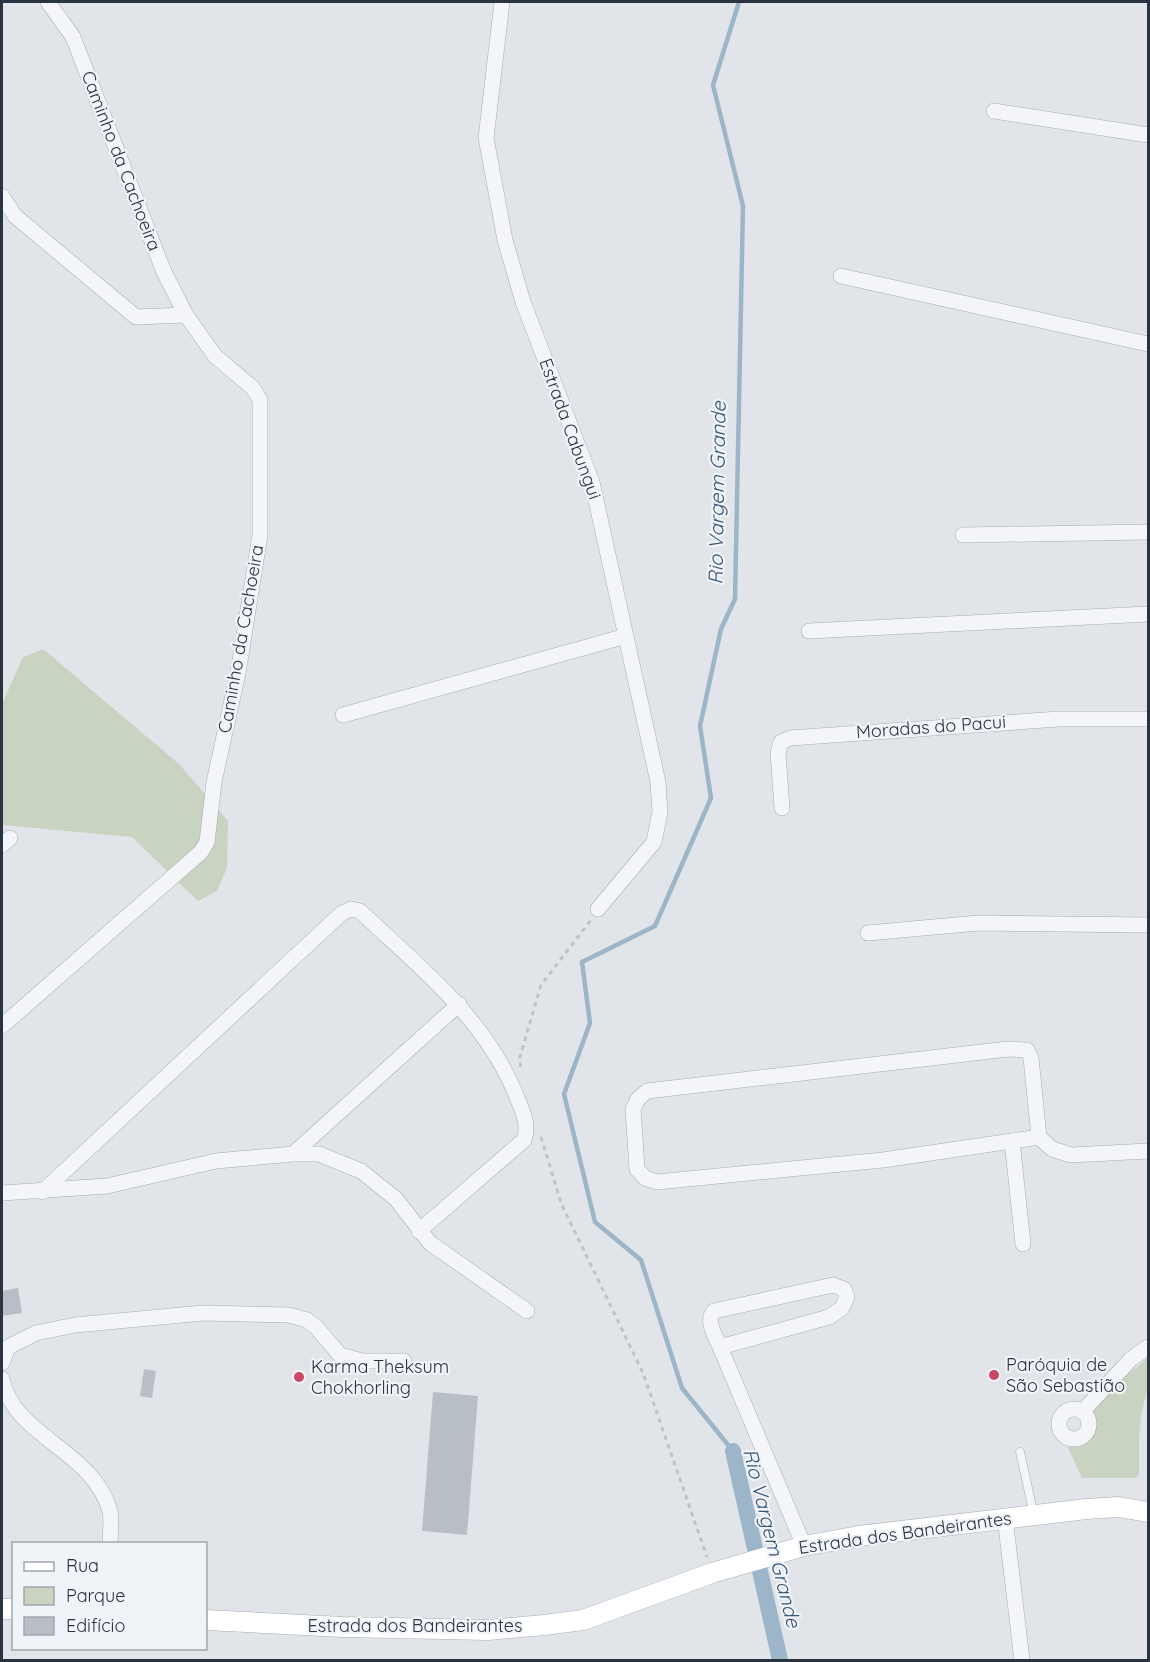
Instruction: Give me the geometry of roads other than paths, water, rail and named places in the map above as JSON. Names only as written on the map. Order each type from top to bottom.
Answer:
[{"type":"main road","name":"Estrada dos Bandeirantes","points":[[207,1620],[343,1627],[477,1629],[544,1626],[583,1620],[718,1571],[804,1546],[1034,1515],[1118,1507],[1149,1512]]},
{"type":"street","name":"Caminho da Cachoeira","points":[[2,1026],[201,852],[207,842],[214,782],[238,673],[260,535],[260,400],[253,388],[215,356],[186,315],[164,272],[73,37],[48,2]]},
{"type":"street","name":"Estrada Cabungui","points":[[502,2],[486,138],[505,240],[523,302],[592,482],[658,782],[660,812],[654,842],[598,909]]},
{"type":"street","points":[[994,111],[1149,135]]},
{"type":"street","points":[[2,196],[15,216],[136,316],[186,315]]},
{"type":"street","points":[[841,276],[1149,344]]},
{"type":"street","points":[[963,535],[1149,532]]},
{"type":"street","points":[[809,631],[1149,614]]},
{"type":"street","points":[[343,715],[626,636]]},
{"type":"street","name":"Moradas do Pacui","points":[[782,808],[778,753],[781,742],[790,738],[1047,720],[1149,719]]},
{"type":"street","points":[[42,1192],[342,913],[351,909],[360,911],[459,1004],[496,1056],[513,1087],[528,1131],[524,1140],[419,1231]]},
{"type":"street","points":[[868,933],[978,923],[1149,925]]},
{"type":"street","points":[[293,1154],[459,1004]]},
{"type":"street","points":[[1039,1137],[884,1160],[657,1182],[645,1178],[637,1169],[633,1109],[638,1099],[647,1091],[1008,1049],[1027,1050],[1031,1058],[1039,1137],[1052,1149],[1071,1155],[1149,1150]]},
{"type":"street","points":[[1012,1141],[1023,1244]]},
{"type":"street","points":[[2,1193],[108,1186],[216,1161],[319,1154],[361,1171],[396,1199],[430,1243],[527,1311]]},
{"type":"street","points":[[720,1347],[829,1317],[842,1308],[847,1297],[844,1289],[833,1286],[714,1311],[710,1320],[720,1347],[804,1546]]},
{"type":"street","points":[[2,1363],[8,1347],[36,1333],[75,1325],[203,1313],[289,1315],[307,1320],[316,1327],[340,1355],[362,1361],[404,1360]]},
{"type":"street","points":[[1082,1412],[1131,1359],[1149,1347]]},
{"type":"street","points":[[2,1379],[5,1394],[26,1422],[62,1448],[94,1479],[110,1512],[110,1542]]},
{"type":"street","points":[[1005,1518],[1022,1660]]},
{"type":"lane","points":[[1020,1452],[1034,1515]]},
{"type":"waterway","name":"Rio Vargem Grande","points":[[733,1451],[682,1388],[641,1260],[595,1222],[564,1094],[590,1023],[582,962],[655,926],[711,798],[700,726],[721,629],[735,599],[743,206],[713,85],[739,2]]},
{"type":"waterway","name":"Rio Vargem Grande","points":[[733,1451],[780,1660]]},
{"type":"place","name":"Paróquia de São Sebastião","points":[[994,1375]]},
{"type":"place","name":"Karma Theksum Chokhorling","points":[[299,1377]]}]
